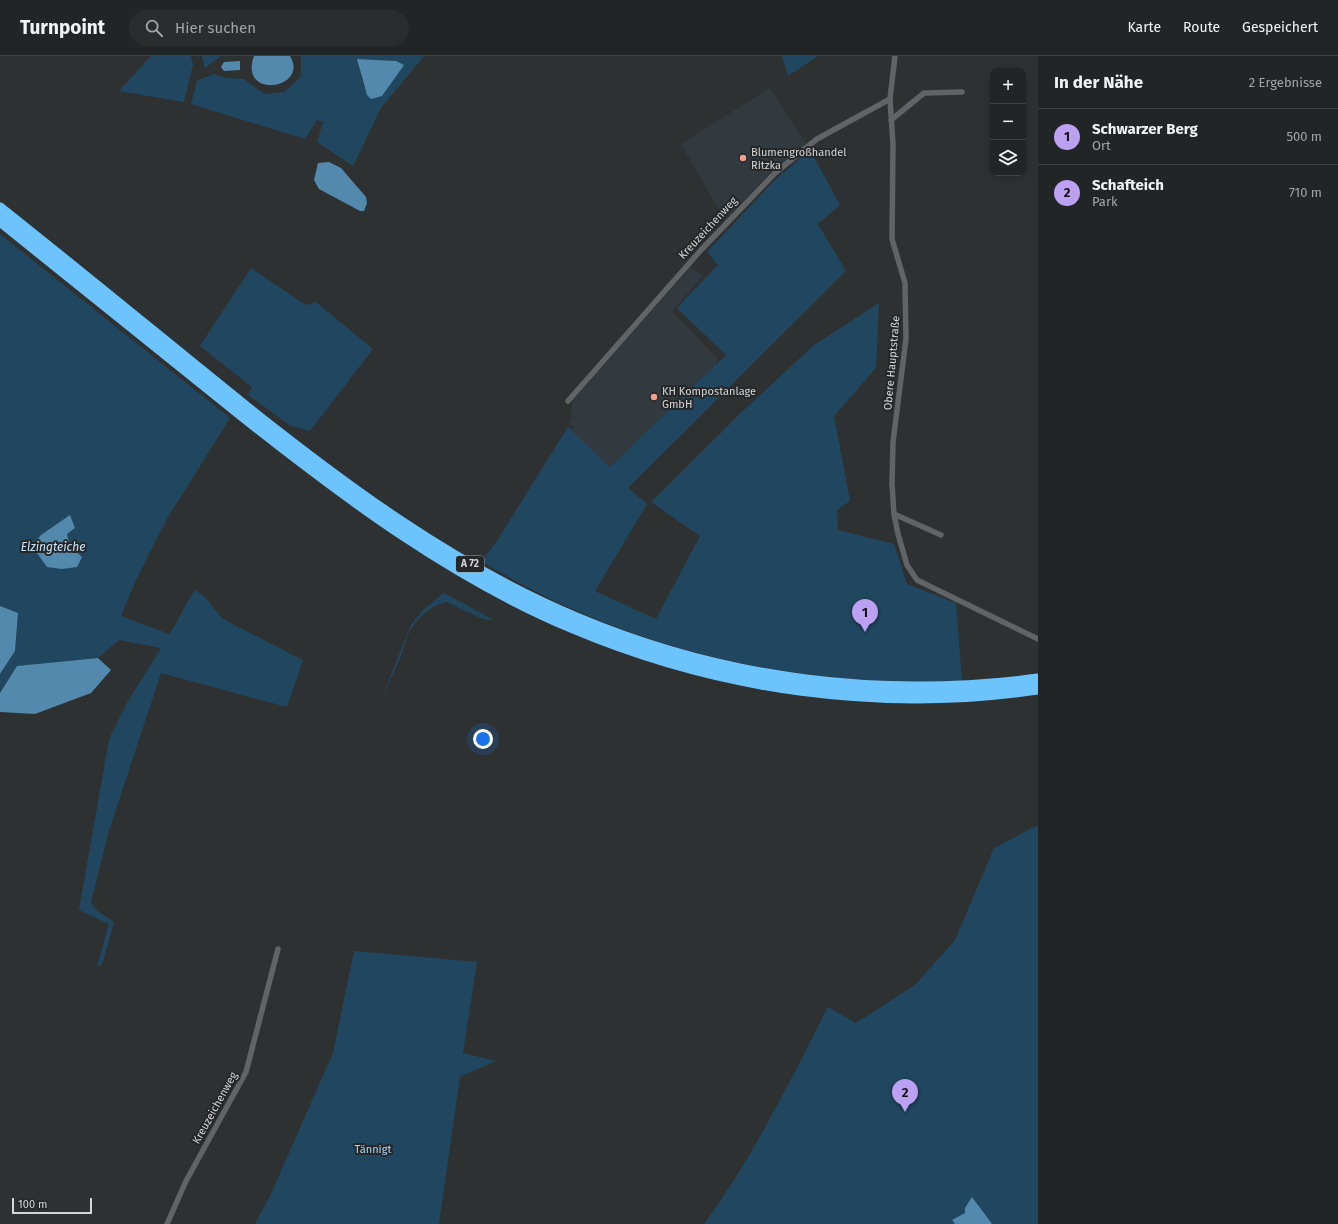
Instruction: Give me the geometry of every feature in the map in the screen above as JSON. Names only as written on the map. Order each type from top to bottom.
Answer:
[{"type":"highway","name":"A 72","points":[[0,208],[242,403],[347,484],[390,514],[468,563],[507,585],[577,618],[628,639],[672,653],[717,665],[793,680],[873,687],[907,688],[982,686],[1038,679]]},
{"type":"highway","name":"A 72","points":[[0,221],[211,392],[340,491],[389,525],[461,570],[498,591],[573,628],[666,662],[713,674],[792,689],[873,697],[942,698],[1038,689]]},
{"type":"street","name":"Obere Hauptstraße","points":[[895,56],[890,98],[894,175],[892,239],[903,271],[906,310],[904,363],[892,455],[894,514],[907,565],[917,580],[1038,639]]},
{"type":"street","points":[[891,120],[924,94],[962,92]]},
{"type":"street","name":"Kreuzeichenweg","points":[[568,401],[705,245],[775,173],[813,142],[890,98]]},
{"type":"street","points":[[894,514],[941,534]]},
{"type":"street","name":"Kreuzeichenweg","points":[[167,1224],[186,1180],[246,1072],[278,950]]},
{"type":"shaded area","points":[[770,88],[806,144],[772,171],[725,220],[681,144]]},
{"type":"shaded area","points":[[691,267],[703,276],[672,311],[717,358],[716,365],[610,467],[571,430],[573,426],[569,424],[571,419],[572,401]]},
{"type":"green space","points":[[151,56],[191,56],[193,64],[184,102],[119,91]]},
{"type":"green space","points":[[202,56],[221,56],[205,68]]},
{"type":"green space","points":[[301,56],[424,56],[381,108],[353,166],[317,142],[323,122],[317,120],[305,139],[191,104],[197,81],[213,74],[227,78],[244,79],[264,94],[285,92],[301,76]],"holes":[[[380,60],[396,61],[367,95],[360,73]]]},
{"type":"green space","points":[[782,56],[818,56],[788,76]]},
{"type":"green space","points":[[810,150],[840,205],[818,224],[846,271],[628,488],[647,504],[595,591],[656,619],[700,536],[651,502],[743,411],[813,346],[879,303],[876,368],[834,416],[850,501],[837,510],[838,530],[894,544],[907,584],[956,603],[962,681],[912,682],[862,680],[764,668],[716,658],[668,645],[621,629],[551,599],[481,561],[495,544],[568,427],[610,467],[726,355],[677,308],[718,265],[707,252],[776,179]]},
{"type":"green space","points":[[0,234],[230,418],[168,517],[136,580],[121,616],[169,634],[195,590],[207,600],[223,619],[303,660],[287,707],[161,673],[108,834],[91,902],[96,910],[114,922],[102,965],[97,966],[109,924],[79,910],[109,739],[128,701],[161,648],[119,640],[98,658],[17,666],[0,693],[0,674],[15,651],[18,614],[0,606]],"holes":[[[70,515],[75,528],[67,534]],[[67,534],[70,546],[82,557],[77,566],[62,569]]]},
{"type":"green space","points":[[251,268],[306,305],[316,302],[373,349],[310,431],[291,426],[248,395],[252,387],[200,346]]},
{"type":"green space","points":[[444,593],[494,620],[483,619],[447,602],[441,603],[429,610],[414,624],[408,635],[400,659],[378,707],[411,625],[423,610]]},
{"type":"green space","points":[[1038,825],[1038,1224],[704,1224],[739,1172],[755,1145],[785,1091],[828,1007],[856,1023],[915,985],[955,940],[994,848]]},
{"type":"green space","name":"Tännigt","points":[[354,951],[477,962],[463,1053],[496,1061],[460,1077],[439,1224],[255,1224],[270,1196],[333,1053]]},
{"type":"water","points":[[254,56],[290,56],[294,67],[291,76],[283,82],[274,85],[264,84],[256,79],[252,70]]},
{"type":"water","points":[[357,59],[396,61],[404,65],[382,96],[371,99],[367,95]]},
{"type":"water","points":[[240,61],[240,70],[224,71],[221,67],[224,62]]},
{"type":"water","points":[[329,162],[341,168],[366,197],[367,203],[364,211],[360,211],[319,189],[314,180],[318,163]]},
{"type":"water","name":"Elzingteiche","points":[[70,515],[75,528],[67,534],[70,546],[82,557],[77,567],[62,569],[47,567],[32,546],[41,535]]},
{"type":"water","points":[[0,606],[18,613],[15,651],[0,674]]},
{"type":"water","points":[[98,658],[111,670],[91,693],[35,714],[0,712],[0,693],[17,666]]},
{"type":"water","points":[[972,1197],[992,1224],[955,1224],[952,1220],[965,1213],[965,1208]]},
{"type":"place","name":"Blumengroßhandel Ritzka","points":[[743,158]]},
{"type":"place","name":"KH Kompostanlage GmbH","points":[[654,397]]},
{"type":"place","name":"Schwarzer Berg","points":[[865,632]]},
{"type":"place","name":"Schafteich","points":[[905,1112]]}]
